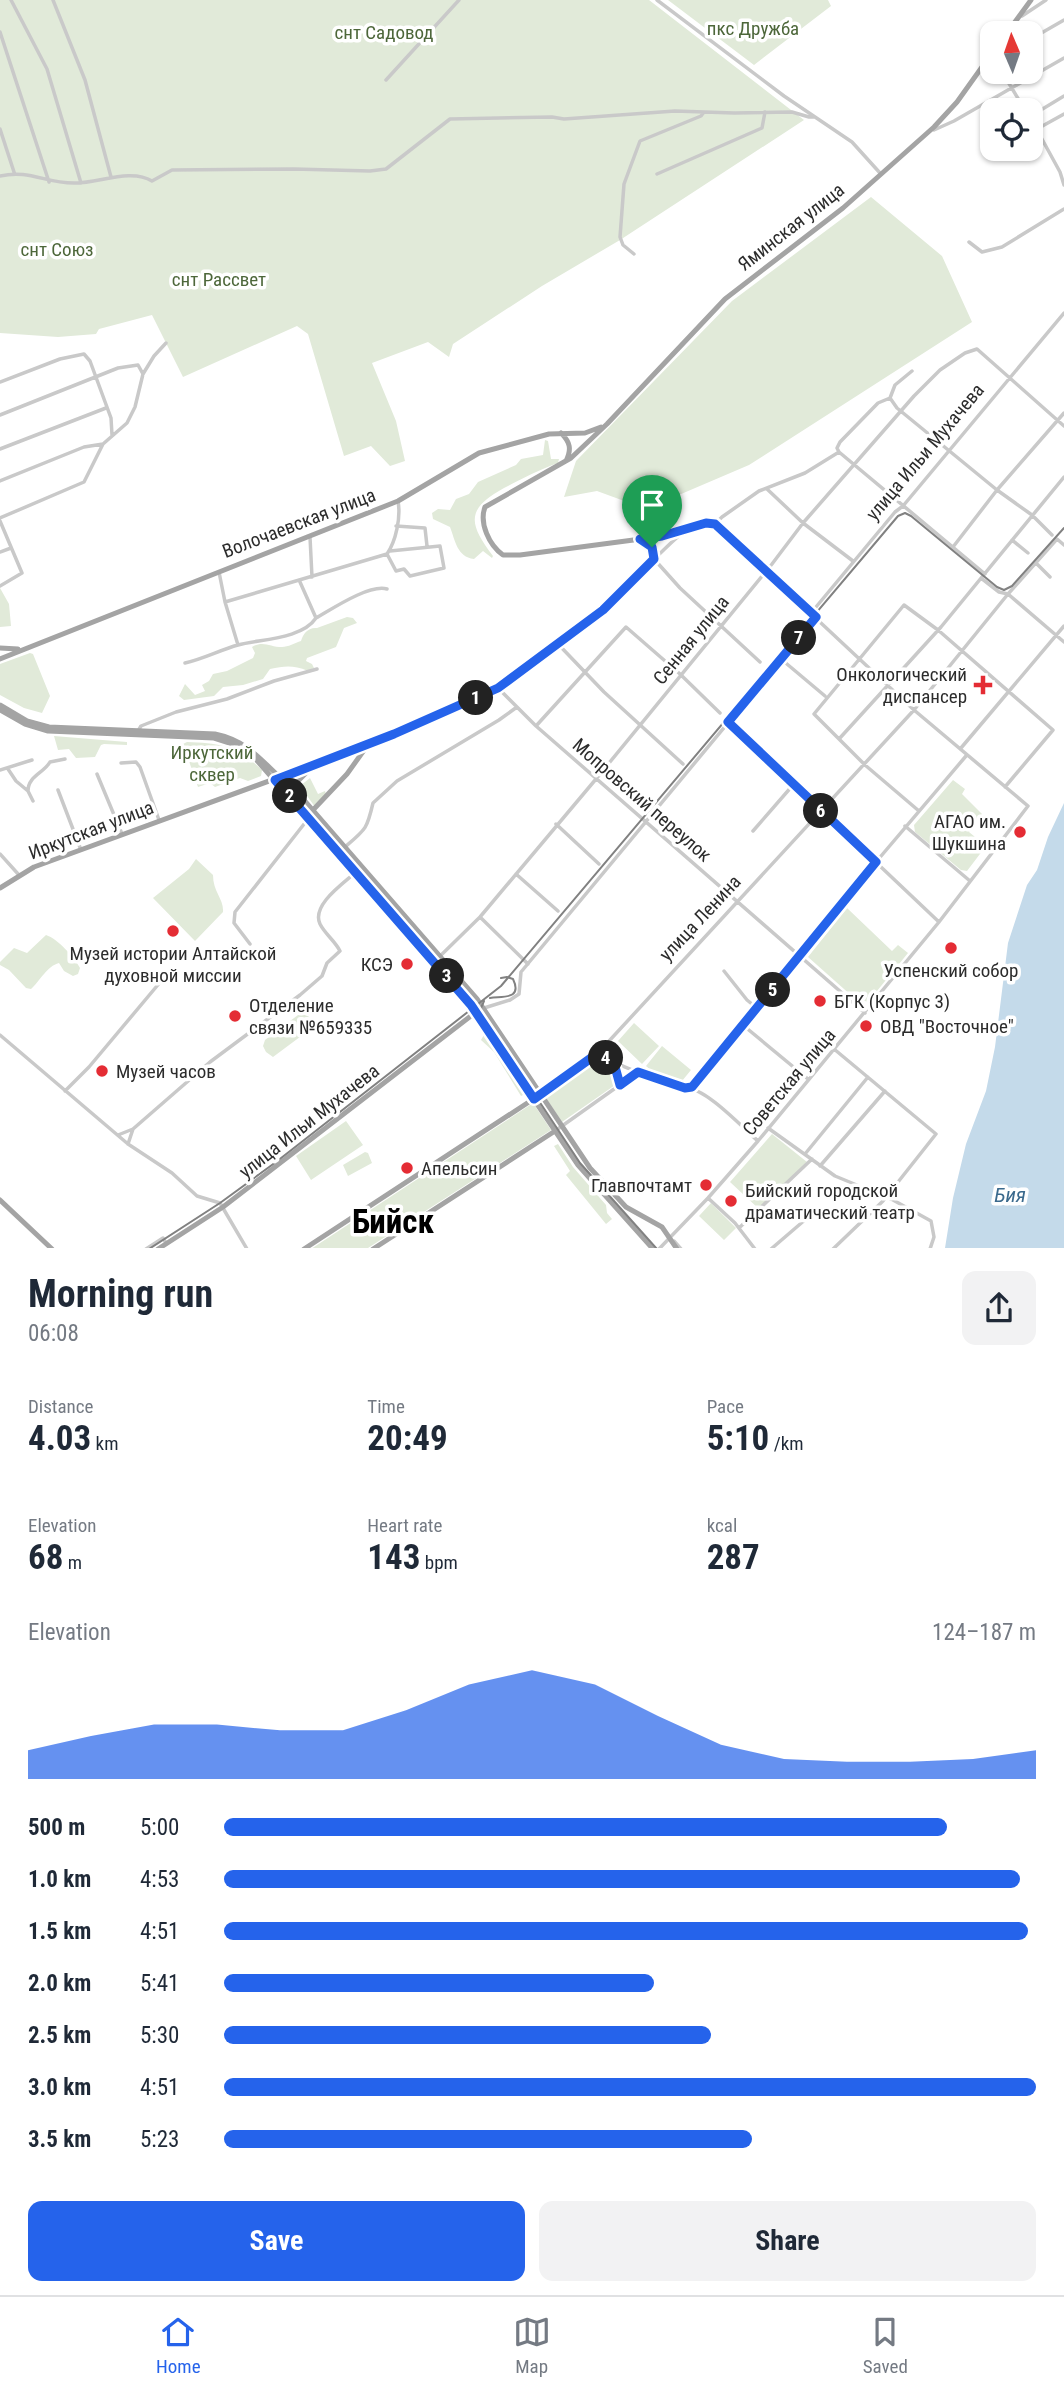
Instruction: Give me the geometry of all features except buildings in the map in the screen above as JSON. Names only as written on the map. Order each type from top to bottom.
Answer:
[{"type":"main road","points":[[1015,21],[1031,0]]},
{"type":"main road","name":"Яминская улица","points":[[640,539],[508,556],[499,553],[484,527],[483,516],[485,507],[493,501],[566,462],[607,424],[724,299],[882,175],[929,132],[980,72]]},
{"type":"main road","name":"Волочаевская улица","points":[[0,659],[398,501],[479,453],[561,433],[585,433],[607,424]]},
{"type":"main road","points":[[561,433],[570,448],[566,462]]},
{"type":"main road","points":[[640,539],[652,547],[654,559]]},
{"type":"main road","name":"Иркутская улица","points":[[0,888],[19,874],[159,820],[313,766],[498,688],[603,610],[654,559]]},
{"type":"main road","points":[[0,648],[25,648]]},
{"type":"main road","points":[[0,707],[48,727],[205,734],[232,739],[254,752],[476,1012],[584,1173],[653,1248]]},
{"type":"main road","points":[[0,707],[25,724],[48,731],[222,740],[246,751],[278,779],[296,790],[484,1009],[590,1168],[621,1203],[653,1221],[679,1248]]},
{"type":"main road","points":[[313,810],[347,774],[369,744]]},
{"type":"main road","points":[[296,790],[297,782],[313,766]]},
{"type":"main road","points":[[290,795],[290,789],[296,790]]},
{"type":"main road","name":"улица Ильи Мухачева","points":[[158,1248],[223,1207],[476,1012]]},
{"type":"main road","name":"улица Ленина","points":[[304,1248],[541,1094]]},
{"type":"main road","points":[[373,1248],[555,1131]]},
{"type":"main road","points":[[0,1199],[52,1248]]},
{"type":"main road","points":[[638,1232],[638,1227],[643,1222],[653,1221]]},
{"type":"street","points":[[11,0],[47,69],[81,183]]},
{"type":"street","points":[[53,0],[85,80],[111,178]]},
{"type":"street","points":[[386,80],[458,0]]},
{"type":"street","points":[[657,0],[784,96],[852,142],[882,175]]},
{"type":"street","points":[[1017,18],[1046,0]]},
{"type":"street","points":[[1043,32],[1064,20]]},
{"type":"street","points":[[0,32],[49,182]]},
{"type":"street","points":[[929,132],[954,121],[1064,58]]},
{"type":"street","points":[[1010,84],[1018,98]]},
{"type":"street","points":[[1043,109],[1064,96]]},
{"type":"street","points":[[634,254],[624,247],[620,237],[624,184],[640,141],[701,116],[704,112]]},
{"type":"street","points":[[0,176],[14,172],[27,173],[49,182],[81,183],[111,178],[145,177],[152,181],[172,170],[386,169],[450,119],[564,119],[606,114],[704,112],[792,112],[815,117]]},
{"type":"street","points":[[657,174],[762,128],[765,112]]},
{"type":"street","points":[[1043,126],[1064,114]]},
{"type":"street","points":[[0,129],[14,172]]},
{"type":"street","points":[[1043,141],[1064,185]]},
{"type":"street","points":[[969,242],[982,252],[995,250],[1064,209]]},
{"type":"street","name":"улица Ильи Мухачева","points":[[811,613],[1064,313]]},
{"type":"street","points":[[0,586],[22,575],[0,519],[78,485],[86,478],[103,444],[120,430],[130,416],[144,374],[153,357],[166,343]]},
{"type":"street","name":"Сенная улица","points":[[434,962],[480,917],[596,779],[803,523],[923,386],[940,370],[969,351],[978,350],[1009,378]]},
{"type":"street","points":[[0,382],[60,359],[80,354],[87,356],[112,423],[112,435]]},
{"type":"street","points":[[0,415],[134,364],[139,365],[144,374]]},
{"type":"street","points":[[912,372],[895,385],[890,398],[878,403],[848,434],[838,446],[839,452],[953,547],[999,592],[1008,594],[1064,642]]},
{"type":"street","points":[[1009,378],[1064,426]]},
{"type":"street","points":[[890,398],[896,407],[997,490],[1032,515],[1052,535]]},
{"type":"street","points":[[0,449],[107,408]]},
{"type":"street","points":[[953,547],[997,490],[1064,413]]},
{"type":"street","points":[[0,481],[84,447],[103,444]]},
{"type":"street","points":[[715,524],[765,488],[805,473],[839,452]]},
{"type":"street","points":[[839,739],[938,630],[1064,477]]},
{"type":"street","points":[[1060,484],[1064,488]]},
{"type":"street","points":[[765,488],[803,523],[853,561]]},
{"type":"street","points":[[225,602],[389,553],[427,546],[440,546],[444,568],[410,576],[404,569],[396,571],[392,568],[389,553],[397,526],[398,501]]},
{"type":"street","points":[[640,539],[685,531],[706,523],[715,524],[816,617],[859,658],[888,686],[914,710],[1005,788],[1053,730],[938,630],[904,605],[859,658],[826,696],[814,713],[865,765],[919,811]]},
{"type":"street","points":[[397,526],[425,528],[427,546]]},
{"type":"street","points":[[685,531],[654,559],[760,662]]},
{"type":"street","points":[[310,536],[312,577]]},
{"type":"street","name":"улица Ленина","points":[[541,1094],[598,1053],[820,810],[865,765],[914,710],[1008,594],[1058,539],[1064,545]]},
{"type":"street","points":[[1012,540],[1028,553]]},
{"type":"street","points":[[0,552],[11,548]]},
{"type":"street","points":[[1036,564],[1050,576]]},
{"type":"street","points":[[219,572],[238,645]]},
{"type":"street","points":[[300,581],[316,618]]},
{"type":"street","points":[[185,663],[238,645],[302,630],[334,606],[380,588],[387,589]]},
{"type":"street","points":[[484,1009],[519,994],[520,974],[816,617]]},
{"type":"street","points":[[961,748],[1064,626]]},
{"type":"street","points":[[536,726],[626,627],[720,713]]},
{"type":"street","points":[[558,644],[683,764]]},
{"type":"street","points":[[781,659],[826,696]]},
{"type":"street","points":[[138,731],[141,726],[176,712],[227,699],[274,681],[317,669]]},
{"type":"street","name":"Мопровский переулок","points":[[498,688],[536,726],[865,1013]]},
{"type":"street","points":[[345,847],[366,827],[371,818],[373,803],[393,784],[517,707]]},
{"type":"street","points":[[728,722],[939,922]]},
{"type":"street","points":[[692,1087],[966,755]]},
{"type":"street","points":[[27,791],[29,783],[38,772],[47,768],[50,762],[65,759]]},
{"type":"street","points":[[0,770],[32,760]]},
{"type":"street","points":[[121,763],[136,762],[140,767],[159,820]]},
{"type":"street","points":[[8,769],[33,801]]},
{"type":"street","points":[[97,774],[122,834]]},
{"type":"street","points":[[753,831],[794,785]]},
{"type":"street","name":"Советская улица","points":[[659,1248],[758,1141],[865,1013],[1028,806],[1005,788]]},
{"type":"street","points":[[58,790],[81,850]]},
{"type":"street","points":[[250,944],[242,937],[234,923],[235,912],[309,818]]},
{"type":"street","points":[[556,824],[599,864]]},
{"type":"street","points":[[905,826],[970,881]]},
{"type":"street","points":[[0,854],[19,874]]},
{"type":"street","points":[[118,1135],[134,1129],[210,1062],[322,976],[327,963],[340,953],[338,946],[320,923],[320,912],[324,903],[356,872]]},
{"type":"street","points":[[516,874],[558,911]]},
{"type":"street","points":[[480,917],[528,964]]},
{"type":"street","points":[[724,971],[747,1000],[758,1009]]},
{"type":"street","points":[[65,1091],[89,1067],[167,974]]},
{"type":"street","points":[[744,1026],[808,1079]]},
{"type":"street","points":[[0,1035],[128,1144],[172,1174],[197,1196],[214,1200],[223,1207],[247,1248]]},
{"type":"street","points":[[834,1049],[936,1134],[885,1198],[835,1248]]},
{"type":"street","points":[[598,1053],[614,1063],[638,1072],[685,1088],[692,1087],[704,1094],[758,1141]]},
{"type":"street","points":[[614,1063],[620,1085]]},
{"type":"street","points":[[555,1131],[638,1072]]},
{"type":"street","points":[[805,1154],[868,1077]]},
{"type":"street","points":[[820,1166],[885,1091]]},
{"type":"street","points":[[768,1128],[843,1181],[885,1198],[932,1222],[933,1237],[930,1248]]},
{"type":"street","points":[[128,1144],[134,1129]]},
{"type":"street","points":[[739,1228],[812,1159]]},
{"type":"street","points":[[708,1198],[755,1248]]},
{"type":"street","points":[[771,1248],[806,1219]]},
{"type":"street","points":[[146,1248],[163,1238],[166,1243]]},
{"type":"street","points":[[646,1241],[647,1248]]},
{"type":"green space","points":[[0,0],[649,0],[804,120],[620,240],[542,286],[453,344],[449,357],[428,342],[372,363],[396,421],[405,461],[390,466],[371,446],[344,456],[308,334],[297,326],[183,377],[152,315],[99,329],[96,334],[58,337],[0,333]]},
{"type":"green space","name":"пкс Дружба","points":[[668,0],[828,0],[831,6],[754,65]]},
{"type":"green space","points":[[871,197],[942,256],[972,322],[749,465],[646,509],[597,491],[564,497],[576,461],[732,301]]},
{"type":"green space","points":[[545,440],[548,441],[551,459],[559,459],[558,463],[504,488],[483,503],[477,510],[475,526],[493,556],[492,558],[483,551],[474,559],[468,558],[460,551],[450,527],[433,519],[432,513],[438,509],[450,510],[456,499],[469,494],[478,482],[516,465],[521,459],[543,455]]},
{"type":"green space","points":[[0,588],[9,604],[11,626],[0,627]]},
{"type":"green space","points":[[347,617],[353,618],[357,623],[344,628],[336,647],[307,658],[306,661],[314,668],[308,671],[289,667],[270,669],[263,679],[223,687],[214,696],[184,700],[179,696],[185,684],[195,695],[205,691],[202,685],[209,681],[213,674],[227,671],[253,658],[255,653],[252,647],[256,645],[289,646],[301,641],[309,630]]},
{"type":"green space","points":[[33,654],[50,696],[42,713],[24,708],[0,695],[0,664]]},
{"type":"green space","points":[[54,736],[127,742],[127,745],[104,744],[95,757],[76,758],[69,749],[58,750]]},
{"type":"green space","name":"Иркутский сквер","points":[[187,742],[228,747],[253,762],[262,770],[261,776],[248,781],[240,778],[215,787],[210,783],[198,787],[183,744]]},
{"type":"green space","points":[[310,778],[318,794],[325,791],[326,794],[315,807],[300,786]]},
{"type":"green space","points":[[953,780],[965,789],[962,794],[982,814],[969,832],[986,846],[967,871],[961,870],[915,832],[914,825]]},
{"type":"green space","points":[[297,796],[437,955],[434,957],[295,798]]},
{"type":"green space","points":[[196,859],[213,875],[223,912],[195,941],[153,898],[189,869]]},
{"type":"green space","points":[[847,908],[892,951],[898,945],[908,953],[868,1002],[853,997],[808,957]]},
{"type":"green space","points":[[46,935],[56,940],[70,954],[80,968],[78,974],[73,976],[64,971],[59,963],[47,970],[31,989],[26,988],[9,970],[0,965],[0,962],[14,948],[27,953]]},
{"type":"green space","points":[[304,1014],[311,1018],[312,1025],[316,1025],[273,1057],[266,1052],[263,1046],[265,1040],[298,1015]]},
{"type":"green space","points":[[634,1023],[659,1046],[642,1064],[618,1041]]},
{"type":"green space","points":[[485,1033],[492,1039],[527,1093],[521,1096],[494,1052],[481,1040]]},
{"type":"green space","points":[[662,1046],[691,1070],[682,1081],[656,1075],[646,1066]]},
{"type":"green space","points":[[597,1059],[603,1060],[618,1076],[618,1083],[562,1122],[544,1095]]},
{"type":"green space","points":[[533,1103],[551,1130],[368,1248],[313,1248]]},
{"type":"green space","points":[[346,1121],[363,1145],[311,1180],[296,1156]]},
{"type":"green space","points":[[772,1134],[807,1162],[759,1209],[730,1182]]},
{"type":"green space","points":[[558,1144],[573,1167],[606,1205],[607,1213],[612,1219],[606,1224],[566,1175],[570,1171],[554,1146]]},
{"type":"green space","points":[[365,1152],[372,1163],[348,1176],[343,1165]]},
{"type":"green space","points":[[711,1203],[736,1228],[724,1240],[699,1216]]},
{"type":"water","name":"Бия","points":[[1064,803],[1064,1248],[945,1248],[966,1144],[986,1091],[995,1047],[1008,943],[1027,885],[1037,870],[1048,837]]},
{"type":"tram line","points":[[151,1248],[220,1203],[276,1162],[501,986],[898,516],[905,513],[911,516],[1004,590],[1012,586],[1064,528]]},
{"type":"tram line","points":[[490,998],[510,996],[515,991],[513,979],[501,978]]},
{"type":"tram line","points":[[484,1001],[482,1015],[580,1163],[656,1248]]},
{"type":"place","name":"Онкологический диспансер","points":[[983,685]]},
{"type":"place","name":"АГАО им. Шукшина","points":[[1020,832]]},
{"type":"place","name":"Музей истории Алтайской духовной миссии","points":[[173,931]]},
{"type":"place","name":"Успенский собор","points":[[951,948]]},
{"type":"place","name":"КСЭ","points":[[407,964]]},
{"type":"place","name":"БГК (Корпус 3)","points":[[820,1001]]},
{"type":"place","name":"Отделение связи №659335","points":[[235,1016]]},
{"type":"place","name":"ОВД \"Восточное\"","points":[[866,1026]]},
{"type":"place","name":"Музей часов","points":[[102,1071]]},
{"type":"place","name":"Апельсин","points":[[407,1168]]},
{"type":"place","name":"Главпочтамт","points":[[706,1185]]},
{"type":"place","name":"Бийский городской драматический театр","points":[[731,1201]]},
{"type":"district","name":"Бийск","points":[[393,1221]]},
{"type":"route","points":[[706,523],[715,524],[816,617],[728,722],[876,862],[692,1087],[685,1088],[638,1072],[620,1085],[620,1077],[614,1063],[598,1053],[534,1099],[471,1005],[275,780],[394,734],[498,688],[603,610],[654,559],[652,547],[640,539],[685,531],[706,523]]},
{"type":"park label","name":"снт Садовод","points":[[384,32]]},
{"type":"park label","name":"снт Союз","points":[[57,249]]},
{"type":"park label","name":"снт Рассвет","points":[[219,279]]}]
